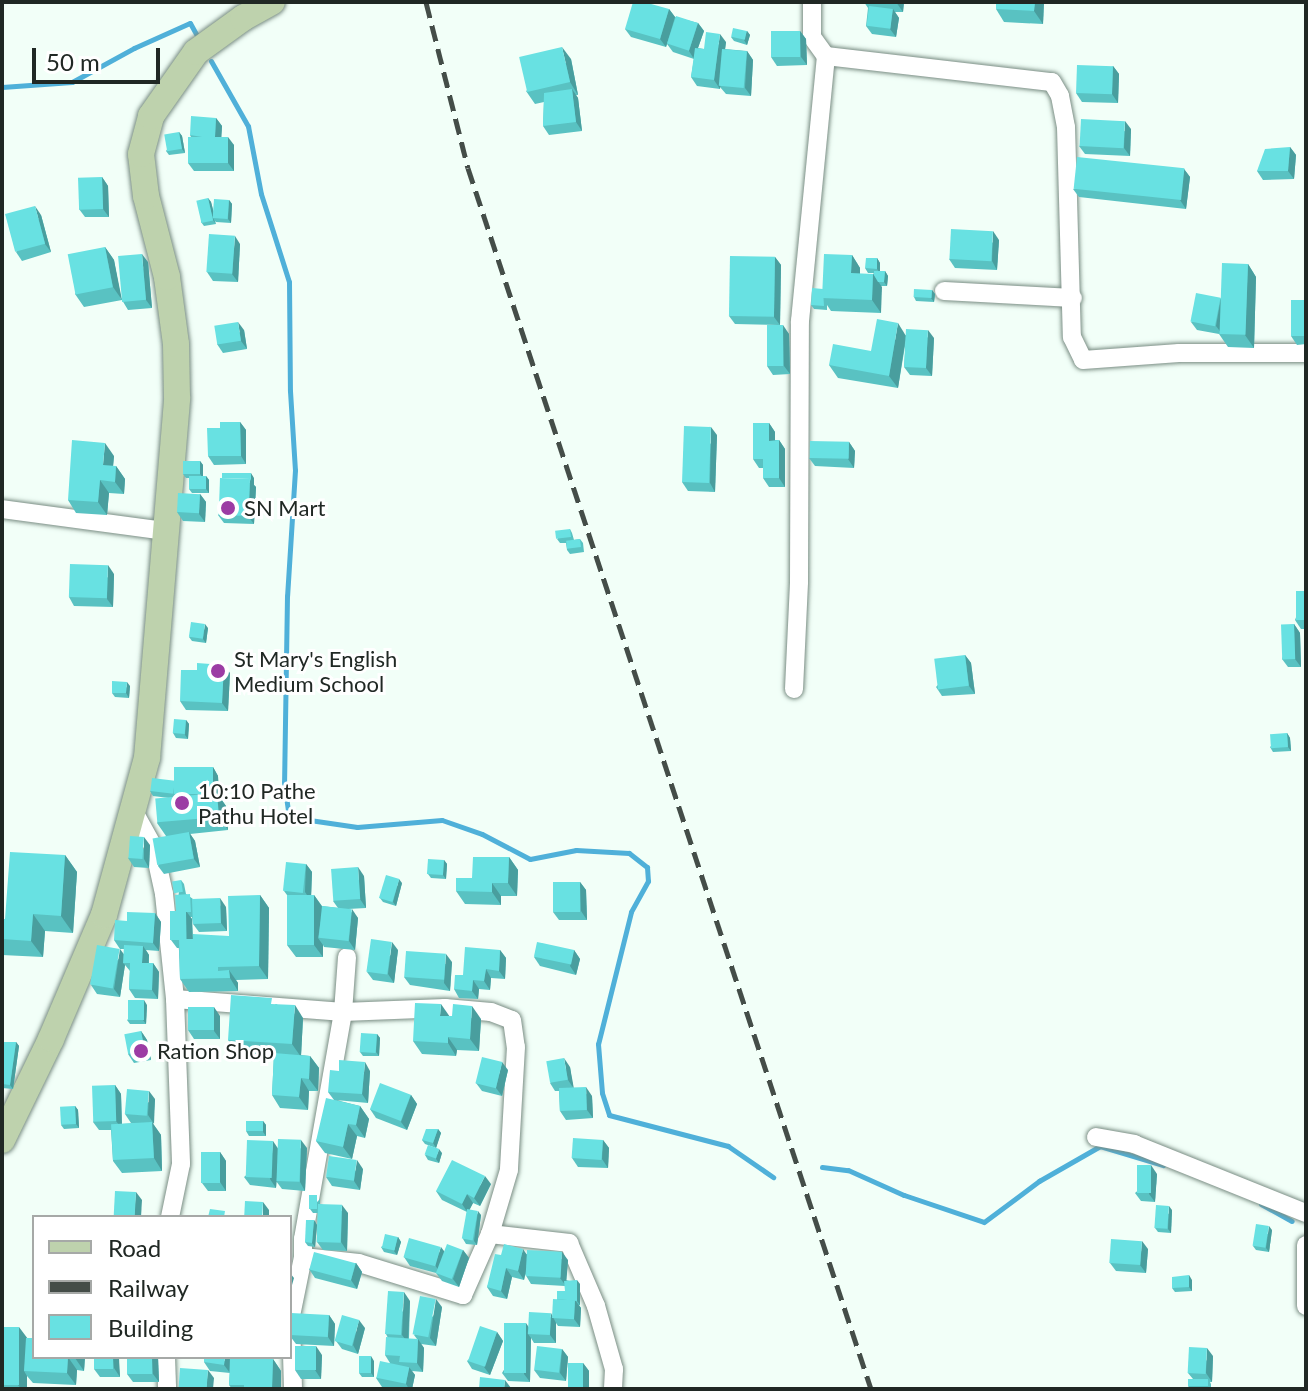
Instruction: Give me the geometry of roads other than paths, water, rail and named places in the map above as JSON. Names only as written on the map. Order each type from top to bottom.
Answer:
[{"type":"main road","points":[[2,1140],[51,1039],[104,915],[147,758],[155,702],[177,397],[176,344],[167,277],[146,196],[141,154],[151,116],[176,76],[196,52],[243,18],[272,2]]},
{"type":"street","points":[[794,689],[799,582],[800,321],[826,56],[812,37],[812,2]]},
{"type":"street","points":[[826,56],[1052,82],[1060,96],[1066,127],[1072,337],[1083,360],[1179,353],[1306,353]]},
{"type":"street","points":[[944,291],[1073,298]]},
{"type":"street","points":[[2,509],[165,531]]},
{"type":"street","points":[[134,812],[154,848],[164,894],[175,999],[181,1164],[170,1215]]},
{"type":"street","points":[[292,1311],[343,1012],[347,957]]},
{"type":"street","points":[[175,999],[343,1012],[445,1008],[491,1012],[512,1020],[516,1047],[509,1170],[490,1234],[463,1295],[359,1263],[303,1257]]},
{"type":"street","points":[[1096,1137],[1134,1144],[1306,1213]]},
{"type":"street","points":[[490,1234],[569,1243],[596,1306],[614,1369],[613,1389]]},
{"type":"street","points":[[1306,1245],[1306,1306]]},
{"type":"street","points":[[292,1352],[293,1389]]},
{"type":"street","points":[[166,1359],[166,1389]]},
{"type":"waterway","points":[[2,87],[72,82],[134,48],[190,23],[196,34]]},
{"type":"waterway","points":[[211,61],[248,126],[261,194],[289,282],[290,391],[295,470],[287,596],[284,782],[289,817],[357,827],[442,820],[482,834],[530,859],[576,850],[629,853],[647,867],[648,881],[631,912],[598,1044],[602,1093],[609,1115],[728,1146],[773,1177]]},
{"type":"waterway","points":[[822,1167],[848,1170],[904,1195],[984,1222],[1039,1181],[1100,1146],[1163,1165]]},
{"type":"waterway","points":[[1261,1204],[1292,1221]]},
{"type":"railway","points":[[426,2],[468,168],[871,1389]]},
{"type":"place","name":"SN Mart","points":[[228,508]]},
{"type":"place","name":"St Mary's English Medium School","points":[[218,671]]},
{"type":"place","name":"10:10 Pathe Pathu Hotel","points":[[182,803]]},
{"type":"place","name":"Ration Shop","points":[[141,1051]]}]
